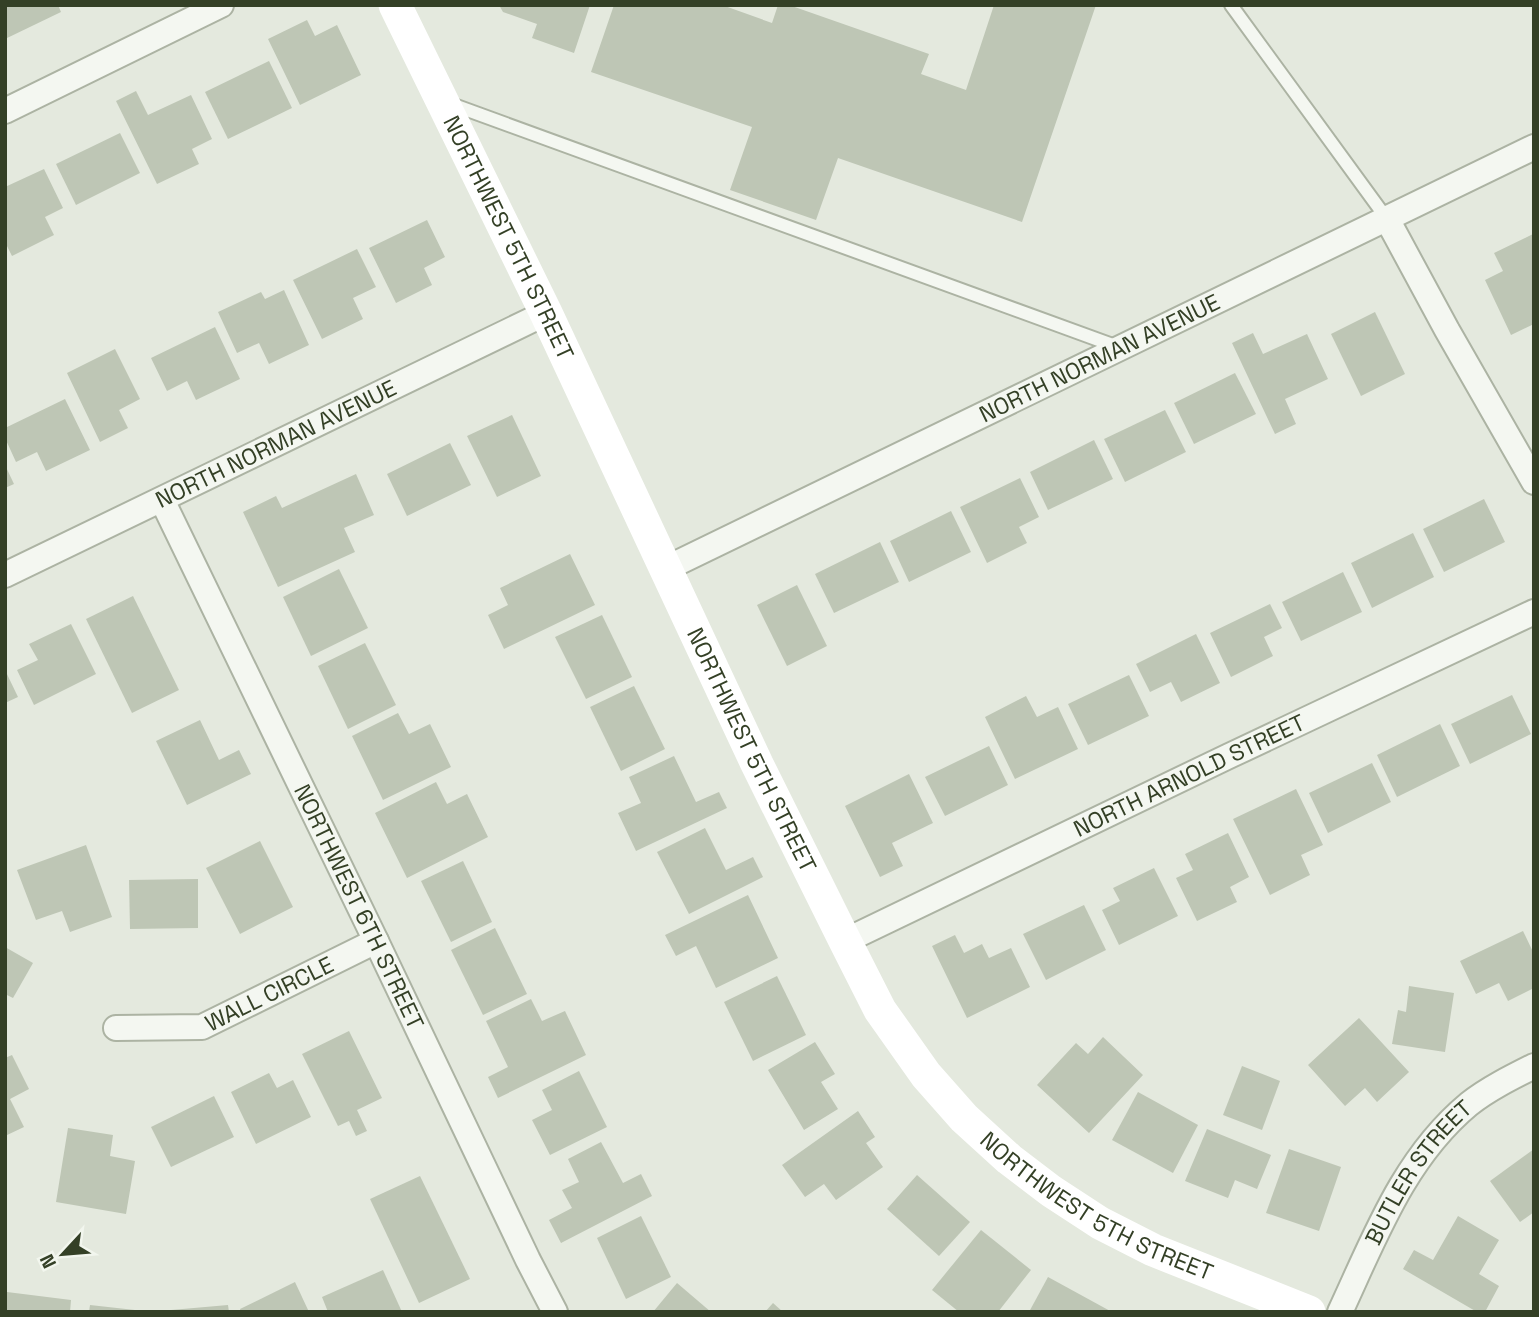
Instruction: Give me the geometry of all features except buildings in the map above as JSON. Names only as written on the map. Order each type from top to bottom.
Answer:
[{"type":"street","points":[[5,111],[221,5]]},
{"type":"street","name":"NORTHWEST 5TH STREET","points":[[395,5],[546,313],[757,764],[880,1010],[926,1075],[964,1118],[1009,1159],[1051,1191],[1100,1223],[1153,1251],[1309,1312]]},
{"type":"street","name":"NORTH NORMAN AVENUE","points":[[665,569],[1534,147]]},
{"type":"street","points":[[1387,219],[1534,482]]},
{"type":"street","name":"NORTH NORMAN AVENUE","points":[[5,575],[546,313]]},
{"type":"street","name":"NORTHWEST 6TH STREET","points":[[162,500],[552,1311]]},
{"type":"street","name":"NORTH ARNOLD STREET","points":[[845,942],[1534,612]]},
{"type":"street","name":"WALL CIRCLE","points":[[116,1028],[202,1027],[376,942]]},
{"type":"street","name":"BUTLER STREET","points":[[1340,1312],[1390,1206],[1419,1156],[1471,1103],[1534,1066]]},
{"type":"lane","points":[[1231,5],[1387,219]]},
{"type":"lane","points":[[441,100],[1121,348]]}]
